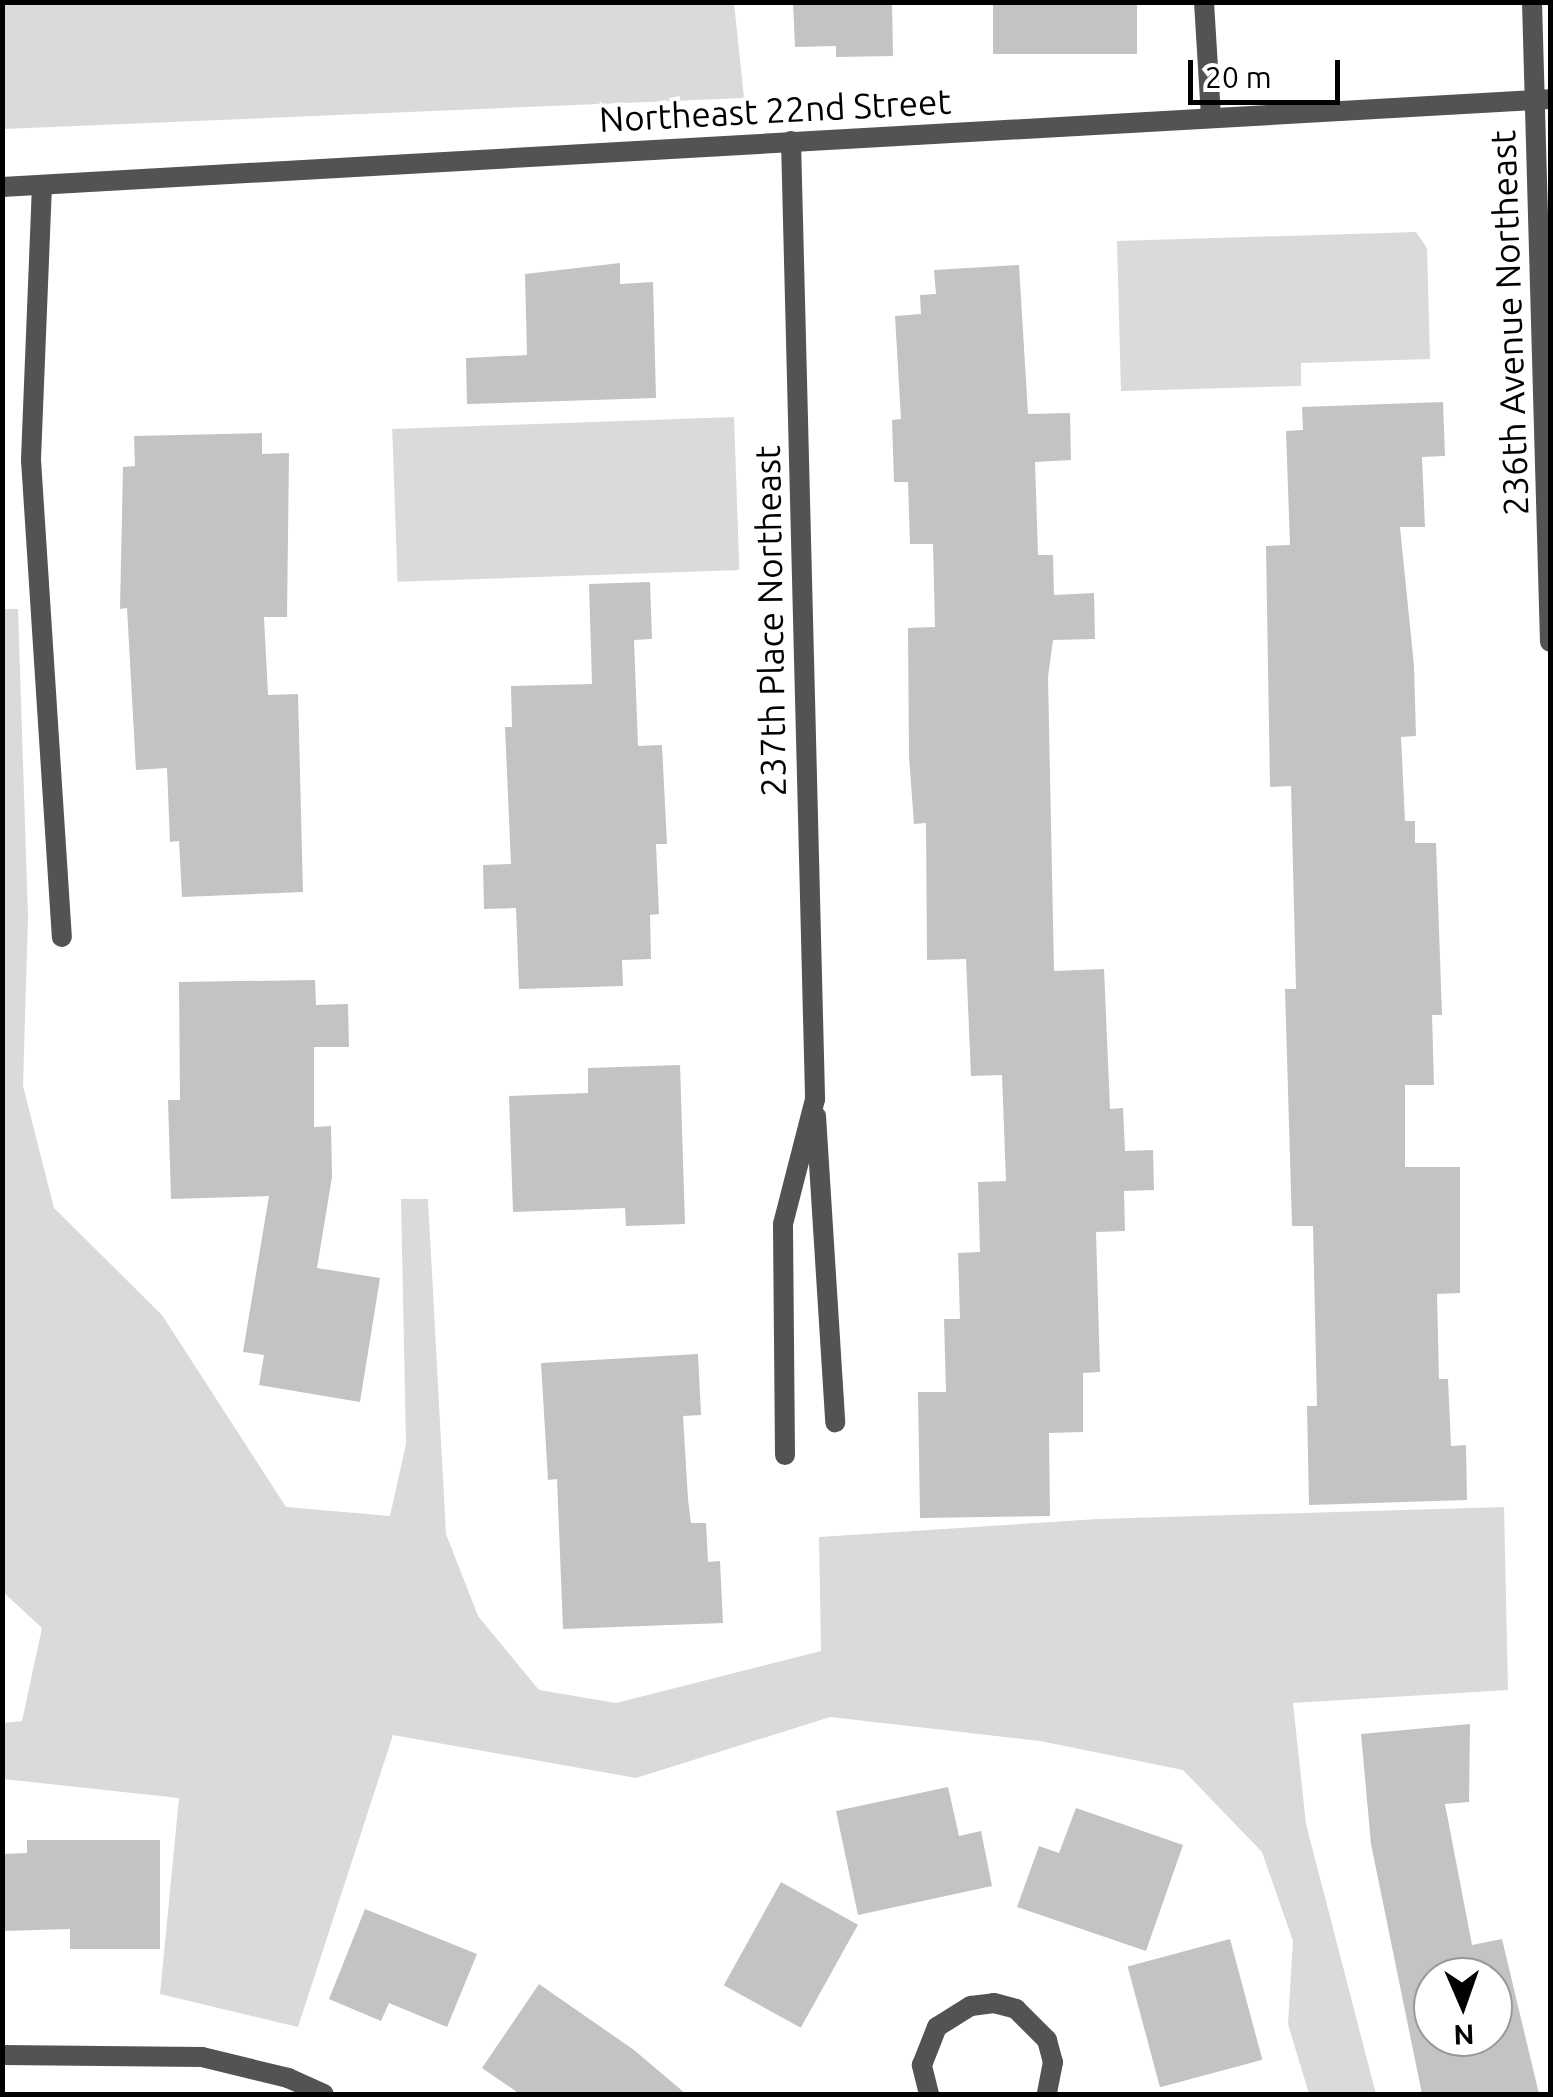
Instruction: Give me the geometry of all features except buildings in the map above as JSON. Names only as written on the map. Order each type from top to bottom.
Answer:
[{"type":"street","points":[[1204,2],[1211,117]]},
{"type":"street","name":"236th Avenue Northeast","points":[[1532,2],[1543,98],[1550,642]]},
{"type":"street","name":"Northeast 22nd Street","points":[[2,188],[1543,98]]},
{"type":"street","name":"237th Place Northeast","points":[[790,141],[815,1100]]},
{"type":"street","points":[[42,185],[31,460],[62,937]]},
{"type":"street","points":[[815,1100],[835,1422]]},
{"type":"street","points":[[785,1454],[783,1224],[815,1100]]},
{"type":"street","points":[[929,2094],[922,2065],[937,2027],[962,2010],[994,2003],[1016,2009],[1047,2040],[1053,2062],[1047,2094]]},
{"type":"street","points":[[2,2055],[202,2057],[288,2078],[324,2094]]},
{"type":"shaded area","points":[[2,3],[734,3],[744,98],[3,129]]},
{"type":"shaded area","points":[[1416,232],[1427,248],[1430,359],[1301,363],[1301,386],[1121,391],[1117,241]]},
{"type":"shaded area","points":[[734,417],[739,570],[398,582],[392,429]]},
{"type":"shaded area","points":[[3,609],[18,609],[28,916],[23,1086],[54,1208],[162,1315],[286,1507],[390,1516],[406,1444],[401,1199],[428,1199],[446,1534],[478,1616],[539,1690],[616,1703],[821,1651],[819,1537],[1098,1519],[1504,1507],[1508,1690],[1293,1703],[1306,1824],[1376,2094],[1309,2094],[1288,2024],[1293,1941],[1262,1852],[1183,1770],[1040,1741],[830,1717],[636,1778],[393,1735],[298,2027],[160,1994],[179,1798],[3,1779],[3,1723],[22,1721],[42,1628],[2,1591]]}]
